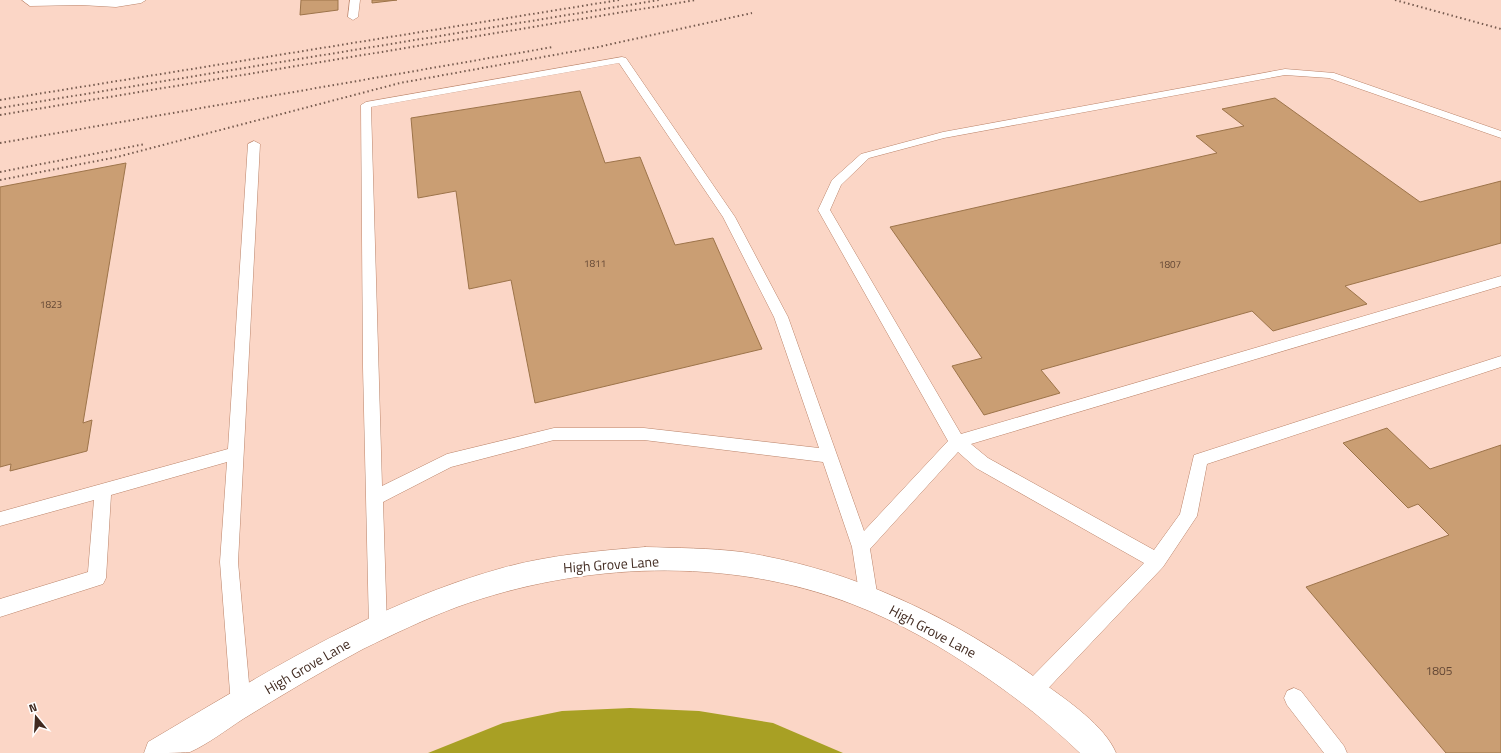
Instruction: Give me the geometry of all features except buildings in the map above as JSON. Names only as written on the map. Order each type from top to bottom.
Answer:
[{"type":"street","name":"High Grove Lane","points":[[159,753],[289,675],[378,627],[457,594],[493,583],[554,568],[639,559],[705,560],[774,570],[833,585],[910,615],[965,646],[1032,691],[1085,736],[1101,753]]},
{"type":"lane","points":[[27,0],[30,3],[82,1],[116,4],[141,0]]},
{"type":"lane","points":[[354,18],[355,0]]},
{"type":"lane","points":[[378,627],[366,173],[366,106],[622,60],[729,217],[781,317],[861,546],[869,599]]},
{"type":"lane","points":[[1157,561],[982,463],[957,442],[824,210],[836,183],[865,156],[943,135],[1285,72],[1330,75],[1501,135]]},
{"type":"lane","points":[[241,705],[229,562],[254,144]]},
{"type":"lane","points":[[861,546],[957,442],[1501,281]]},
{"type":"lane","points":[[1032,691],[1157,561],[1188,516],[1200,460],[1501,361]]},
{"type":"lane","points":[[374,498],[447,461],[554,434],[644,434],[829,456]]},
{"type":"lane","points":[[0,519],[236,454]]},
{"type":"lane","points":[[0,608],[97,578],[103,490]]},
{"type":"lane","points":[[1294,698],[1337,753]]},
{"type":"shaded area","points":[[630,708],[699,711],[773,723],[843,753],[428,753],[503,723],[562,711]]},
{"type":"railway","points":[[0,100],[619,0]]},
{"type":"railway","points":[[0,108],[659,0]]},
{"type":"railway","points":[[0,115],[696,0]]},
{"type":"railway","points":[[1395,0],[1501,29]]},
{"type":"railway","points":[[0,180],[117,157],[400,83],[598,47],[752,13]]},
{"type":"railway","points":[[0,143],[553,47]]},
{"type":"railway","points":[[0,172],[145,144]]}]
